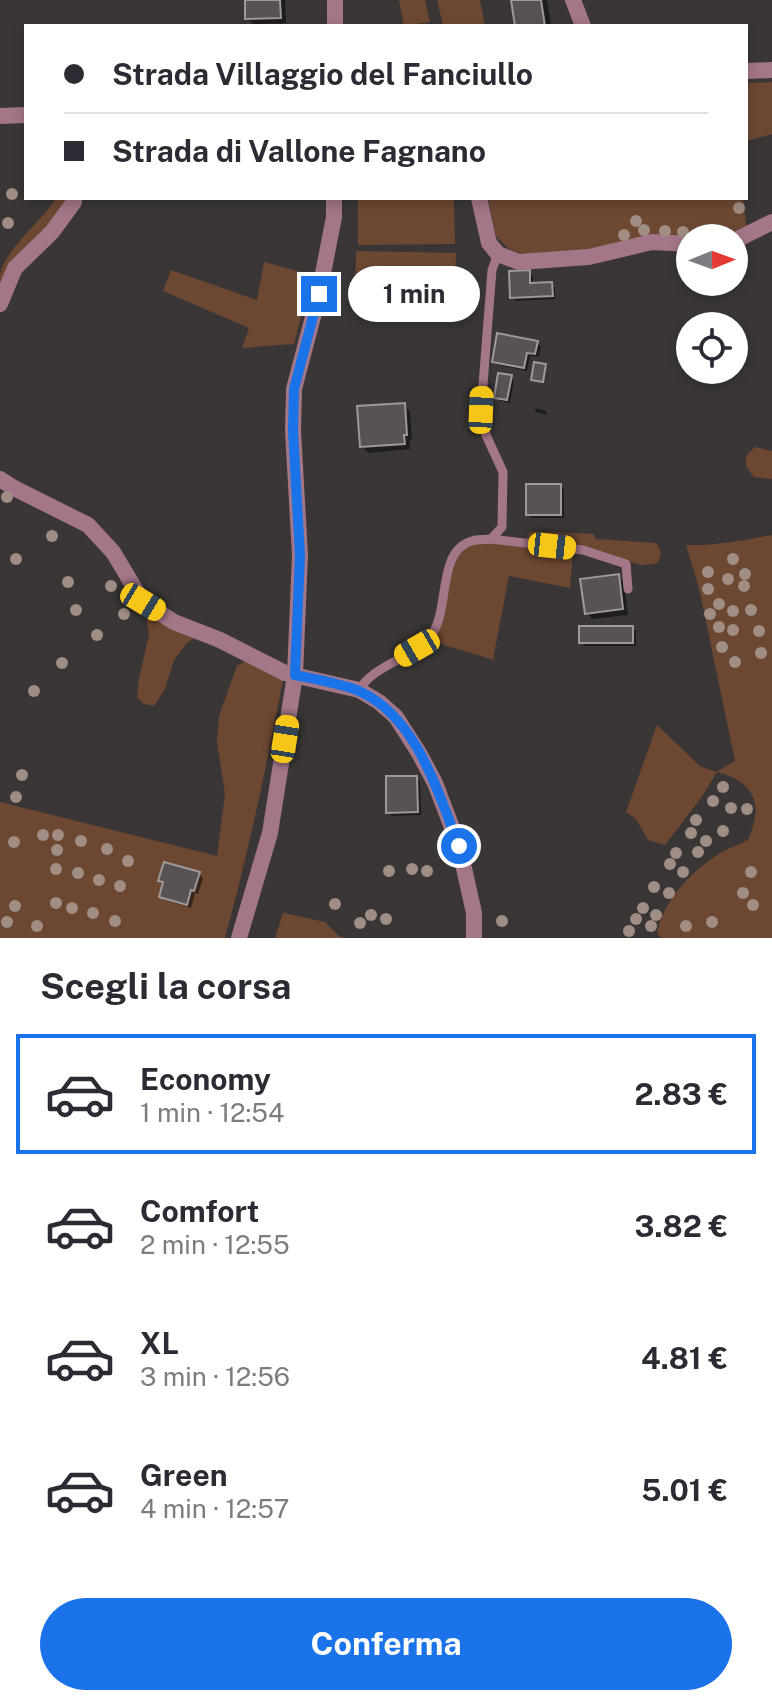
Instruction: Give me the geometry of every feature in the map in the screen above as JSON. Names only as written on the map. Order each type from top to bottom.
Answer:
[{"type":"street","points":[[335,0],[335,24]]},
{"type":"street","points":[[573,0],[582,24]]},
{"type":"street","points":[[748,71],[772,70]]},
{"type":"street","points":[[0,116],[24,115]]},
{"type":"street","points":[[0,304],[15,268],[52,232],[74,200]]},
{"type":"street","points":[[239,938],[270,833],[295,675],[300,555],[293,431],[294,389],[319,294],[334,217],[334,200]]},
{"type":"street","points":[[479,200],[489,243],[498,254],[519,262],[589,257],[652,242],[676,243]]},
{"type":"street","points":[[748,234],[772,222]]},
{"type":"street","points":[[0,479],[88,525],[113,552],[143,602],[174,622],[220,640],[285,673],[359,690],[396,717],[435,783],[459,846],[474,913],[474,938]]},
{"type":"lane","points":[[491,539],[502,527],[503,472],[486,435],[481,410],[492,270],[498,254]]},
{"type":"lane","points":[[359,690],[366,678],[417,648],[432,634],[440,619],[450,563],[459,548],[471,541],[491,539],[583,550],[626,564],[628,589]]},
{"type":"shaded area","points":[[399,0],[425,0],[430,22],[404,24]]},
{"type":"shaded area","points":[[437,0],[480,0],[485,24],[443,24]]},
{"type":"shaded area","points":[[772,82],[772,134],[748,140],[748,83]]},
{"type":"shaded area","points":[[55,200],[68,200],[0,294],[3,265],[16,245]]},
{"type":"shaded area","points":[[358,200],[454,200],[455,244],[358,245]]},
{"type":"shaded area","points":[[488,200],[743,200],[746,224],[676,224],[676,240],[537,259],[509,249],[496,236]]},
{"type":"shaded area","points":[[356,251],[456,253],[455,305],[355,304]]},
{"type":"shaded area","points":[[264,262],[312,275],[294,344],[242,348],[249,328],[163,291],[171,270],[257,300]]},
{"type":"shaded area","points":[[755,447],[772,451],[772,479],[754,477],[746,467],[746,456]]},
{"type":"shaded area","points":[[531,531],[594,534],[595,539],[657,543],[660,556],[656,564],[641,565],[591,549],[533,541],[527,539]]},
{"type":"shaded area","points":[[772,535],[772,938],[662,938],[657,933],[660,921],[672,898],[709,861],[748,840],[755,816],[753,796],[748,788],[730,776],[717,772],[665,845],[648,840],[636,819],[626,812],[657,725],[700,766],[716,772],[735,761],[699,588],[686,545],[719,544]]},
{"type":"shaded area","points":[[502,542],[573,551],[570,588],[509,576],[494,660],[431,641],[449,577],[459,554],[473,544]]},
{"type":"shaded area","points":[[146,616],[201,634],[187,643],[174,660],[165,689],[154,706],[144,704],[137,697],[149,635]]},
{"type":"shaded area","points":[[252,657],[284,675],[257,807],[225,938],[0,938],[0,802],[217,856],[225,794],[217,742],[219,716],[237,666]]},
{"type":"shaded area","points":[[283,913],[325,922],[344,938],[275,938]]},
{"type":"building","points":[[245,0],[280,0],[281,18],[245,19]]},
{"type":"building","points":[[511,0],[541,0],[545,24],[515,24]]},
{"type":"building","points":[[530,270],[530,283],[552,282],[553,296],[510,298],[509,271]]},
{"type":"building","points":[[497,333],[538,341],[535,354],[527,353],[524,368],[492,362]]},
{"type":"building","points":[[534,362],[546,364],[543,382],[531,380]]},
{"type":"building","points":[[498,373],[512,375],[507,400],[494,398]]},
{"type":"building","points":[[405,403],[405,444],[360,447],[357,406]]},
{"type":"building","points":[[526,484],[561,484],[561,515],[526,515]]},
{"type":"building","points":[[619,574],[623,609],[585,614],[580,579]]},
{"type":"building","points":[[579,626],[633,626],[633,643],[579,643]]},
{"type":"building","points":[[386,776],[417,776],[418,812],[386,813]]},
{"type":"building","points":[[164,862],[200,872],[187,905],[159,897],[163,882],[158,881]]},
{"type":"route","points":[[319,294],[294,389],[293,431],[300,555],[295,675],[359,690],[396,717],[435,783],[459,846]]}]
